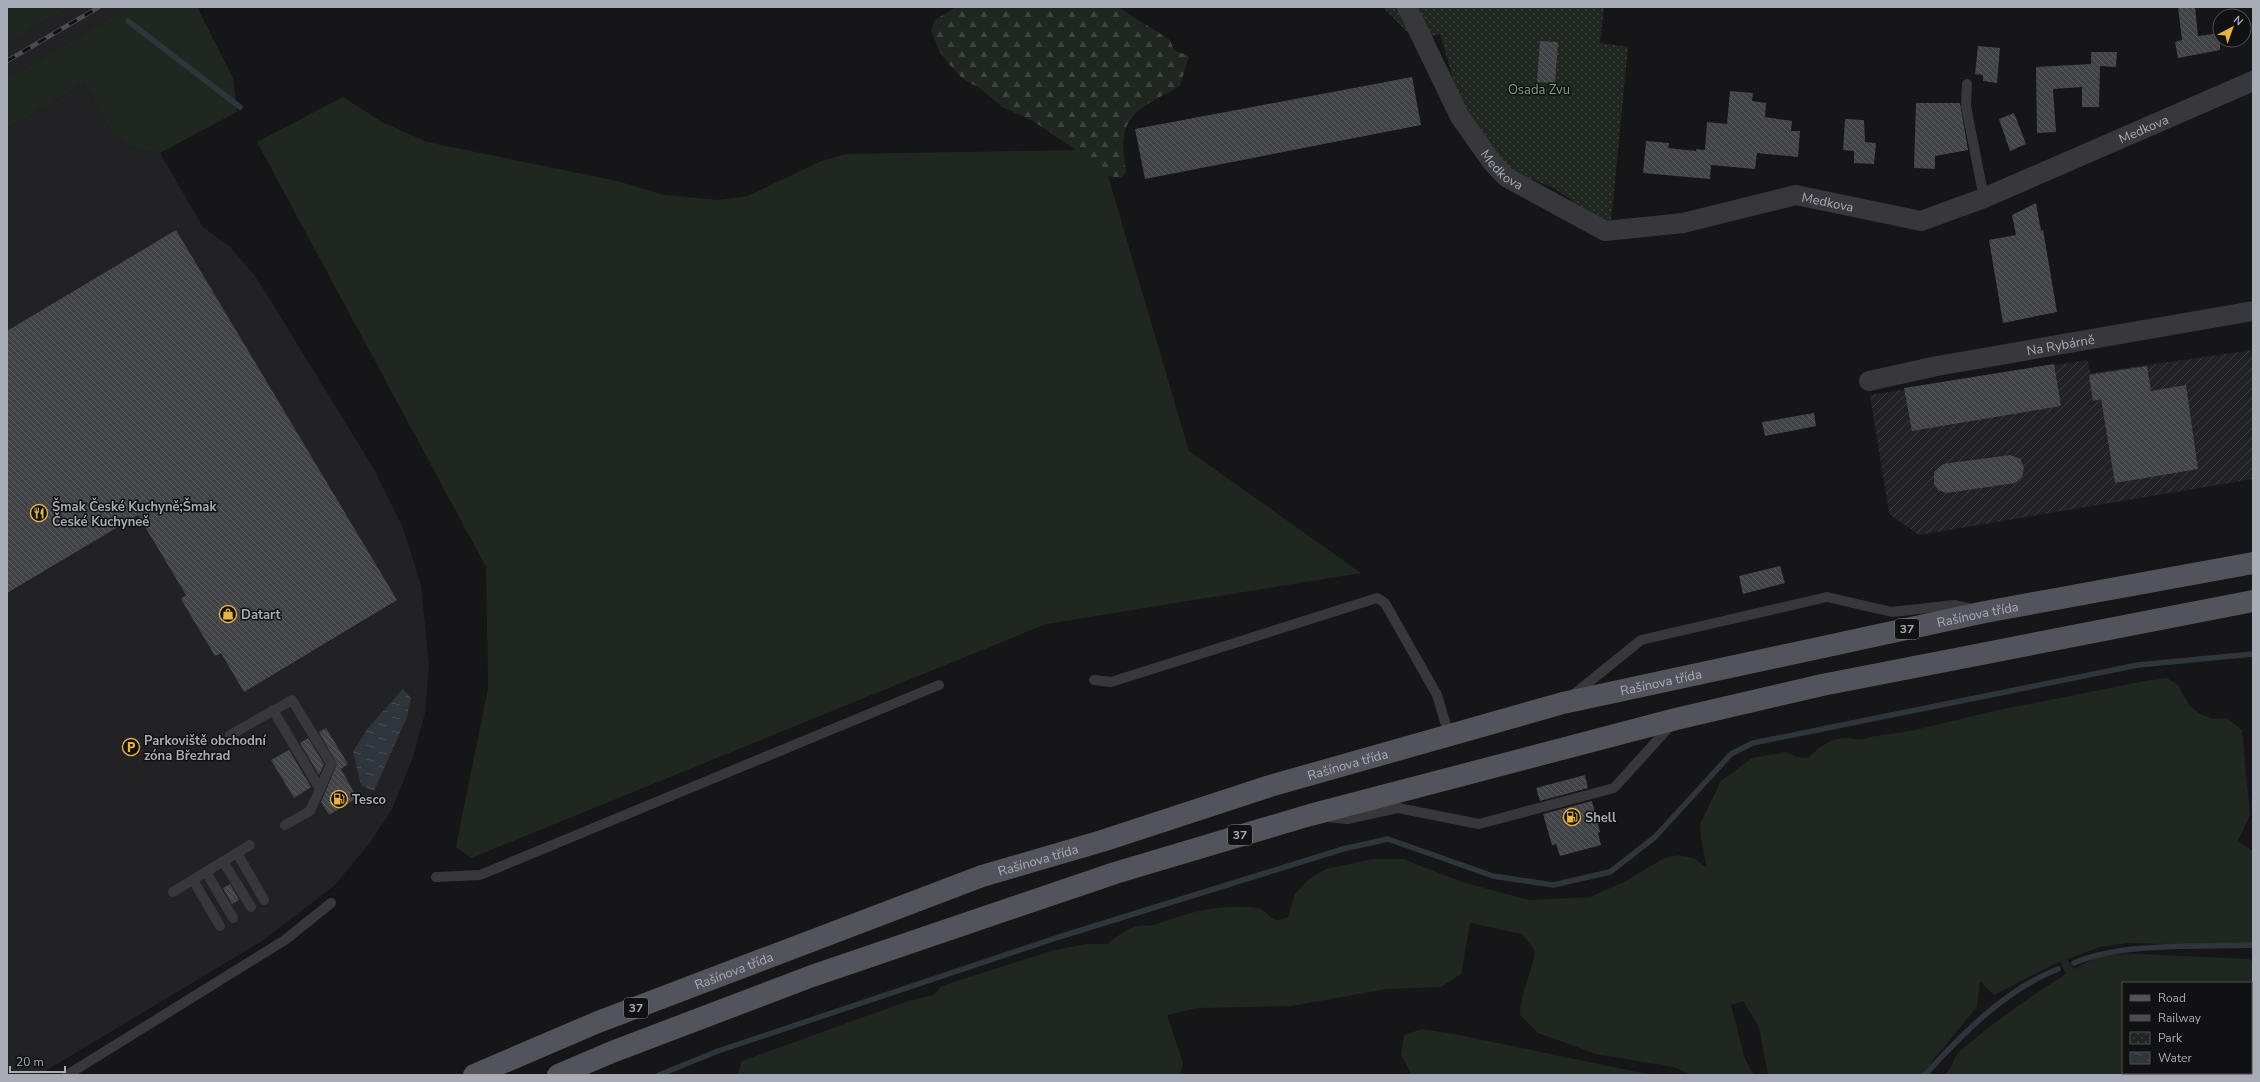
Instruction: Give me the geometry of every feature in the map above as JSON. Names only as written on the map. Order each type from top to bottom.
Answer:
[{"type":"main road","name":"Rašínova třída","points":[[474,1075],[604,1020],[982,876],[1102,841],[1270,786],[1397,752],[1449,735],[1563,703],[1985,612],[2253,563]]},
{"type":"main road","name":"37","points":[[558,1075],[612,1052],[812,976],[1115,873],[1310,814],[1676,720],[1830,683],[2253,601]]},
{"type":"street","name":"Medkova","points":[[1407,7],[1460,117],[1492,162],[1506,177],[1605,231],[1683,223],[1796,195],[1921,221],[1984,198],[2253,81]]},
{"type":"street","name":"Na Rybárně","points":[[1869,382],[1937,366],[2253,311]]},
{"type":"lane","points":[[1967,84],[1966,106],[1984,198]]},
{"type":"lane","points":[[1563,703],[1641,640],[1827,597],[1892,612],[1954,605],[1985,612]]},
{"type":"lane","points":[[1094,680],[1111,682],[1377,598],[1385,603],[1437,695],[1449,735]]},
{"type":"lane","points":[[436,877],[480,875],[939,685]]},
{"type":"lane","points":[[230,735],[292,700],[331,764],[310,811],[286,825]]},
{"type":"lane","points":[[274,710],[320,789]]},
{"type":"lane","points":[[1310,814],[1346,819],[1398,808],[1479,824],[1614,788],[1676,720]]},
{"type":"lane","points":[[174,892],[250,845]]},
{"type":"lane","points":[[237,853],[264,900]]},
{"type":"lane","points":[[223,861],[251,907]]},
{"type":"lane","points":[[206,872],[233,918]]},
{"type":"lane","points":[[193,880],[220,926]]},
{"type":"lane","points":[[67,1075],[285,940],[331,903]]},
{"type":"shaded area","points":[[69,7],[128,7],[7,79],[7,44]]},
{"type":"shaded area","points":[[84,83],[113,135],[131,148],[160,153],[203,227],[230,247],[256,277],[374,469],[403,528],[421,585],[429,665],[425,713],[412,760],[392,809],[369,844],[334,886],[262,941],[39,1075],[7,1075],[7,129]]},
{"type":"shaded area","points":[[2253,350],[2253,479],[1919,535],[1889,514],[1870,395],[2087,360],[2091,373]]},
{"type":"green space","points":[[7,7],[69,7],[7,44]]},
{"type":"green space","points":[[128,7],[197,7],[233,78],[237,112],[160,153],[131,148],[113,135],[84,83],[7,129],[7,79]]},
{"type":"green space","points":[[956,7],[1118,7],[1170,40],[1174,50],[1189,56],[1180,86],[1146,105],[1131,118],[1124,136],[1123,145],[1126,173],[1121,178],[1108,176],[1076,150],[1033,121],[1002,107],[981,89],[963,79],[949,64],[939,51],[931,30],[935,20]]},
{"type":"green space","name":"Osada Zvu","points":[[1383,7],[1604,7],[1600,43],[1628,47],[1611,223],[1586,211],[1554,188],[1508,170],[1473,129],[1457,92],[1440,34],[1427,38],[1414,39]]},
{"type":"green space","points":[[343,97],[382,122],[427,142],[617,181],[664,195],[718,200],[748,196],[821,161],[846,154],[1076,150],[1108,176],[1189,451],[1361,573],[1046,624],[471,858],[456,847],[488,688],[486,567],[257,142]]},
{"type":"green space","points":[[2167,678],[2178,685],[2189,705],[2200,714],[2213,719],[2227,718],[2242,730],[2250,815],[2238,841],[2253,851],[2253,946],[2128,943],[2100,947],[2067,959],[2074,969],[2101,955],[2141,954],[2249,959],[2253,962],[2253,1075],[1943,1075],[1949,1070],[1957,1054],[1973,1040],[2012,1010],[2066,974],[2060,961],[1994,995],[1980,981],[1977,1007],[1932,1061],[1927,1075],[1768,1075],[1759,1027],[1743,1001],[1731,1005],[1745,1059],[1754,1075],[1692,1075],[1673,1067],[1596,1054],[1538,1033],[1520,1015],[1522,998],[1535,951],[1522,934],[1470,923],[1461,974],[1441,987],[1387,989],[1291,1006],[1197,1008],[1167,1015],[1183,1063],[1180,1075],[737,1075],[742,1061],[908,1001],[934,995],[941,986],[1051,951],[1086,944],[1107,944],[1122,933],[1133,928],[1145,925],[1151,926],[1208,909],[1232,907],[1256,908],[1262,910],[1273,919],[1283,919],[1288,917],[1295,894],[1309,879],[1326,869],[1373,859],[1403,859],[1462,882],[1529,900],[1590,897],[1626,881],[1664,858],[1679,855],[1695,859],[1707,868],[1701,838],[1700,824],[1721,781],[1752,758],[1786,752],[1797,757],[1808,758],[1816,750],[1830,741],[1841,738],[1861,739],[1915,730],[1994,711],[2150,680]]},
{"type":"green space","points":[[1422,1029],[1459,1035],[1652,1075],[1412,1075],[1401,1055],[1404,1035]]},
{"type":"water","points":[[403,689],[411,698],[407,717],[374,791],[361,785],[353,751],[369,727]]},
{"type":"building","points":[[2178,7],[2195,7],[2198,36],[2212,34],[2212,48],[2220,48],[2220,50],[2178,58],[2175,42],[2182,40]]},
{"type":"building","points":[[1540,41],[1558,42],[1555,83],[1537,82]]},
{"type":"building","points":[[1978,46],[2000,48],[1997,83],[1983,81],[1983,75],[1975,74]]},
{"type":"building","points":[[2091,52],[2117,52],[2116,67],[2100,66],[2099,107],[2082,107],[2082,87],[2053,89],[2056,132],[2037,133],[2036,67],[2091,64]]},
{"type":"building","points":[[1412,77],[1421,125],[1145,179],[1135,129]]},
{"type":"building","points":[[1730,91],[1753,93],[1752,101],[1766,103],[1765,117],[1792,121],[1791,131],[1800,131],[1798,157],[1757,153],[1755,169],[1711,165],[1710,179],[1643,173],[1646,141],[1669,143],[1668,148],[1696,151],[1696,149],[1705,150],[1707,122],[1727,124]]},
{"type":"building","points":[[1916,103],[1960,103],[1968,150],[1935,156],[1935,169],[1914,168]]},
{"type":"building","points":[[2014,113],[2026,144],[2010,151],[1999,119]]},
{"type":"building","points":[[1845,119],[1864,120],[1865,142],[1876,143],[1874,164],[1854,163],[1854,151],[1843,150]]},
{"type":"building","points":[[2036,203],[2041,231],[2043,230],[2057,312],[2003,323],[1989,240],[2016,235],[2012,215]]},
{"type":"building","points":[[176,230],[397,600],[244,692],[221,653],[215,656],[181,599],[186,595],[138,515],[7,593],[7,331]]},
{"type":"building","points":[[2054,364],[2061,406],[1912,431],[1904,388]]},
{"type":"building","points":[[2147,366],[2151,391],[2186,385],[2198,469],[2115,483],[2101,399],[2093,401],[2089,375]]},
{"type":"building","points":[[1814,413],[1816,426],[1765,436],[1762,422]]},
{"type":"building","points":[[2011,455],[2020,459],[2024,467],[2022,477],[2015,483],[1946,493],[1938,490],[1934,484],[1934,472],[1943,464]]},
{"type":"building","points":[[1780,566],[1785,583],[1743,594],[1739,576]]},
{"type":"building","points":[[326,728],[348,764],[341,769],[357,798],[329,815],[321,802],[337,764],[319,732]]},
{"type":"building","points":[[308,738],[324,764],[319,775],[300,743]]},
{"type":"building","points":[[289,750],[311,787],[294,798],[271,760]]},
{"type":"building","points":[[1585,775],[1588,788],[1540,801],[1536,788]]},
{"type":"building","points":[[1592,801],[1600,832],[1598,833],[1601,845],[1560,856],[1556,844],[1552,845],[1543,814]]},
{"type":"building","points":[[230,884],[239,900],[232,904],[223,888]]},
{"type":"waterway","points":[[128,21],[240,107]]},
{"type":"waterway","points":[[659,1075],[718,1051],[1059,937],[1343,849],[1388,839],[1493,876],[1553,885],[1610,872],[1655,837],[1731,754],[1753,743],[2138,665],[2253,654]]},
{"type":"waterway","points":[[2074,963],[2094,956],[2138,949],[2186,946],[2253,945]]},
{"type":"waterway","points":[[1925,1075],[1954,1044],[1986,1014],[2020,988],[2058,969]]},
{"type":"railway","points":[[7,61],[99,7]]},
{"type":"place","name":"Šmak České Kuchyně;Šmak České Kuchyneě","points":[[39,513]]},
{"type":"place","name":"Datart","points":[[228,614]]},
{"type":"place","name":"Parkoviště obchodní zóna Březhrad","points":[[131,747]]},
{"type":"place","name":"Tesco","points":[[339,799]]},
{"type":"place","name":"Shell","points":[[1572,817]]}]
